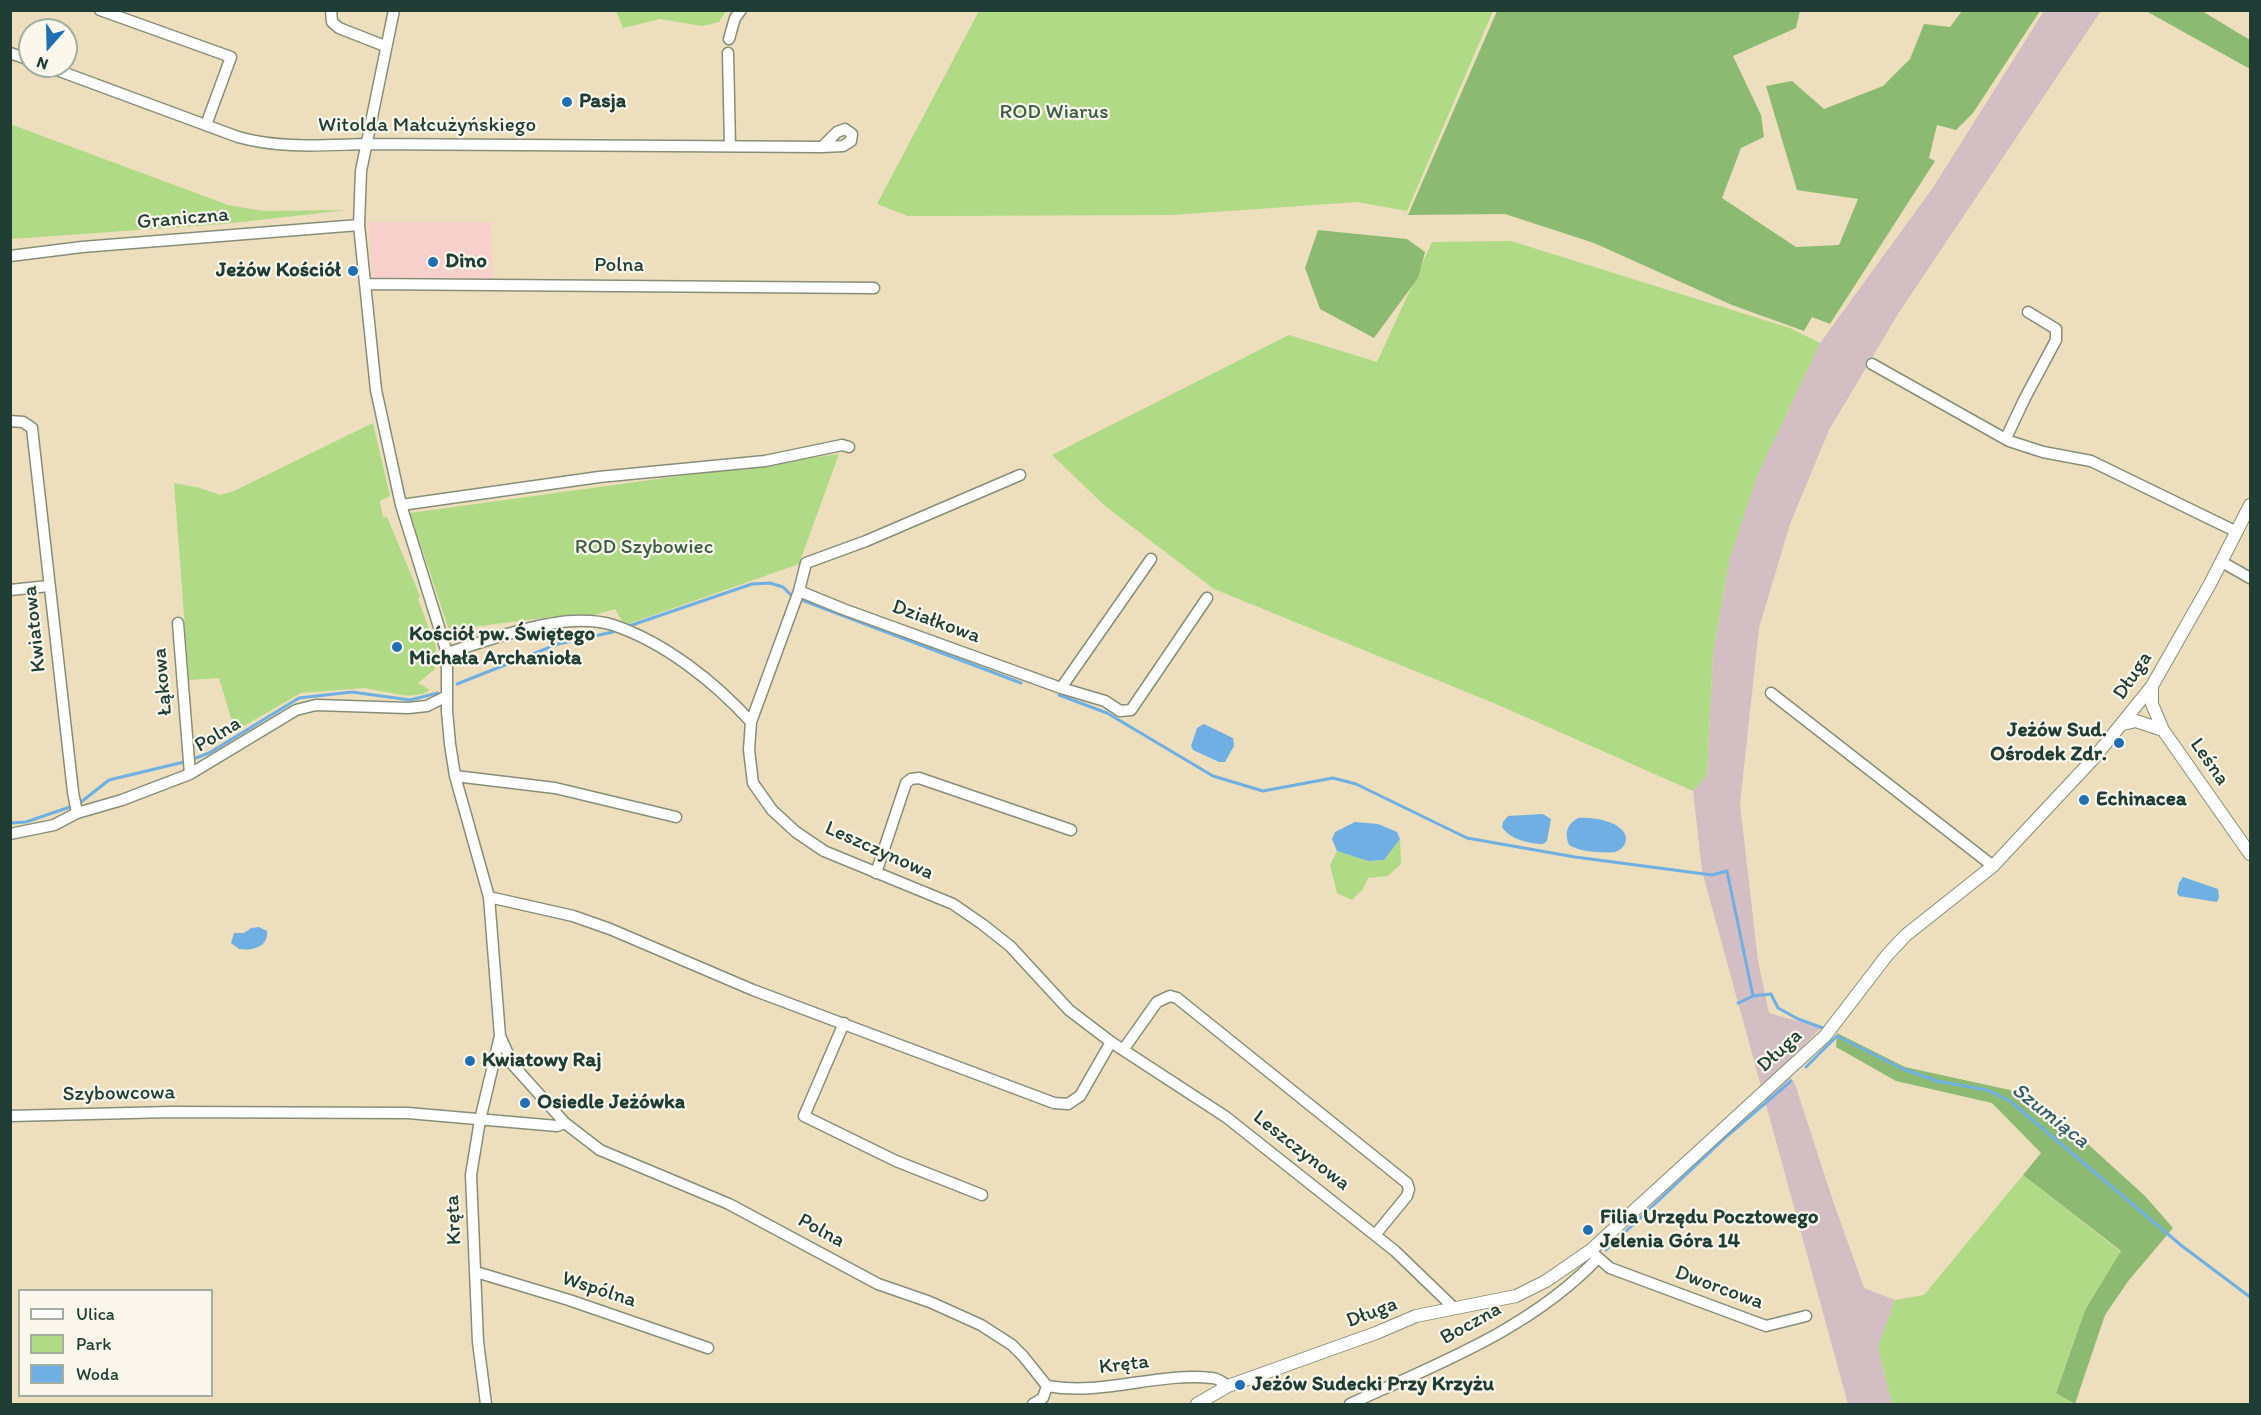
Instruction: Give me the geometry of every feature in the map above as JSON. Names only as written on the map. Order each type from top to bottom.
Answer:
[{"type":"street","points":[[100,10],[231,57],[206,125]]},
{"type":"street","points":[[331,10],[332,22],[339,28],[386,46]]},
{"type":"street","name":"Polna","points":[[394,10],[361,171],[359,225],[364,284],[376,390],[400,505],[447,652],[450,744],[455,776],[489,897],[500,1036],[513,1065],[565,1123],[600,1150],[729,1204],[878,1284],[930,1302],[981,1325],[1012,1345],[1047,1386]]},
{"type":"street","points":[[729,39],[735,18],[741,10]]},
{"type":"street","points":[[728,54],[730,146]]},
{"type":"street","name":"Witolda Małcużyńskiego","points":[[78,78],[263,144],[291,146],[366,144],[822,147]]},
{"type":"street","name":"Graniczna","points":[[10,256],[82,247],[359,225]]},
{"type":"street","name":"Polna","points":[[364,284],[874,288]]},
{"type":"street","points":[[2006,438],[2056,340],[2056,329],[2028,312]]},
{"type":"street","points":[[1872,364],[2006,438],[2043,452],[2091,461],[2237,532]]},
{"type":"street","name":"Kwiatowa","points":[[10,421],[23,422],[32,428],[77,813]]},
{"type":"street","points":[[400,505],[599,477],[765,461],[842,445],[849,447]]},
{"type":"street","points":[[447,652],[548,624],[588,621],[612,625],[663,648],[700,674],[735,704],[751,722],[806,563],[866,541],[1020,475]]},
{"type":"street","name":"Długa","points":[[1199,1404],[1228,1386],[1266,1370],[1376,1333],[1416,1316],[1499,1300],[1528,1291],[1595,1254],[1826,1036],[1888,954],[1906,935],[1993,866],[2123,724],[2152,686],[2222,562],[2250,505]]},
{"type":"street","points":[[1061,687],[1151,559]]},
{"type":"street","points":[[2222,562],[2250,578]]},
{"type":"street","points":[[10,590],[49,586]]},
{"type":"street","name":"Działkowa","points":[[796,597],[853,613],[1105,701],[1120,711],[1131,710],[1207,598]]},
{"type":"street","name":"Łąkowa","points":[[178,623],[190,774]]},
{"type":"street","name":"Leśna","points":[[2152,686],[2152,704],[2163,730],[2250,854]]},
{"type":"street","points":[[1771,693],[1993,866]]},
{"type":"street","name":"Polna","points":[[10,834],[54,825],[77,813],[122,800],[190,774],[296,710],[316,705],[408,708],[428,706],[447,696]]},
{"type":"street","points":[[2123,724],[2136,721],[2163,730]]},
{"type":"street","name":"Leszczynowa","points":[[751,722],[749,750],[753,783],[772,810],[796,832],[824,851],[953,904],[982,924],[1010,946],[1069,1010],[1111,1042],[1226,1117],[1376,1235],[1454,1308]]},
{"type":"street","points":[[455,776],[555,788],[676,817]]},
{"type":"street","points":[[876,873],[906,783],[911,778],[920,778],[1071,830]]},
{"type":"street","points":[[489,897],[573,916],[610,928],[753,990],[1054,1103],[1068,1104],[1080,1096],[1111,1042]]},
{"type":"street","points":[[1123,1050],[1157,1002],[1170,996],[1177,998],[1407,1183],[1409,1189],[1407,1196],[1376,1235]]},
{"type":"street","points":[[844,1023],[804,1116],[896,1161],[982,1195]]},
{"type":"street","name":"Kręta","points":[[486,1404],[478,1341],[471,1175],[480,1120],[500,1036]]},
{"type":"street","name":"Szybowcowa","points":[[10,1116],[408,1113],[480,1120]]},
{"type":"street","points":[[480,1120],[556,1126],[565,1123]]},
{"type":"street","name":"Dworcowa","points":[[1595,1254],[1610,1268],[1766,1326],[1806,1316]]},
{"type":"street","name":"Boczna","points":[[1350,1404],[1460,1355],[1538,1309],[1575,1283],[1595,1254]]},
{"type":"street","name":"Wspólna","points":[[476,1272],[569,1300],[708,1348]]},
{"type":"street","name":"Kręta","points":[[1047,1386],[1085,1390],[1176,1379],[1214,1377],[1228,1386]]},
{"type":"street","points":[[1033,1404],[1043,1398],[1047,1386]]},
{"type":"shaded area","points":[[2044,11],[2101,11],[1898,314],[1829,430],[1790,524],[1759,628],[1740,804],[1758,961],[1769,1013],[1821,1028],[1782,1067],[1795,1084],[1864,1288],[1895,1300],[1878,1347],[1892,1404],[1848,1404],[1702,871],[1693,791],[1707,775],[1713,653],[1730,557],[1757,476],[1820,343],[1932,189]]},
{"type":"shaded area","points":[[369,222],[491,222],[493,281],[377,281],[371,277]]},
{"type":"green space","points":[[616,11],[726,11],[719,22],[702,26],[660,19],[623,28]]},
{"type":"green space","name":"ROD Wiarus","points":[[979,11],[1493,11],[1407,211],[1357,202],[1172,215],[908,216],[877,204]]},
{"type":"green space","points":[[1497,11],[1800,11],[1796,28],[1733,56],[1761,115],[1764,137],[1741,148],[1722,198],[1796,247],[1839,245],[1858,199],[1797,190],[1766,86],[1792,81],[1824,109],[1883,86],[1910,59],[1924,24],[1950,27],[1962,11],[2040,11],[1973,113],[1956,130],[1937,125],[1929,158],[1935,161],[1830,324],[1812,317],[1804,331],[1732,305],[1594,243],[1505,214],[1408,215]]},
{"type":"green space","points":[[2146,11],[2202,11],[2250,40],[2250,69]]},
{"type":"green space","points":[[10,124],[228,205],[264,211],[347,210],[224,224],[11,239]]},
{"type":"green space","points":[[1318,230],[1407,239],[1425,252],[1418,278],[1374,338],[1320,309],[1305,268]]},
{"type":"green space","points":[[1511,241],[1790,328],[1820,343],[1757,476],[1730,557],[1713,653],[1707,775],[1693,791],[1496,704],[1214,589],[1105,506],[1052,455],[1289,335],[1377,362],[1432,242]]},
{"type":"green space","points":[[373,423],[390,496],[380,501],[383,517],[387,517],[420,596],[418,599],[436,647],[435,669],[418,683],[430,690],[423,694],[408,696],[364,688],[301,693],[235,731],[219,678],[189,680],[174,483],[220,495],[234,491]]},
{"type":"green space","name":"ROD Szybowiec","points":[[839,454],[799,564],[628,624],[622,621],[615,609],[591,616],[582,614],[558,616],[449,630],[410,513]]},
{"type":"green space","points":[[1400,839],[1401,864],[1388,876],[1368,878],[1363,889],[1352,900],[1337,893],[1330,865],[1337,851],[1368,861],[1384,860]]},
{"type":"green space","points":[[1837,1033],[1905,1067],[2019,1092],[2079,1136],[2145,1196],[2173,1228],[2129,1280],[2105,1315],[2075,1404],[2056,1393],[2085,1310],[2121,1251],[2023,1175],[2041,1153],[1992,1103],[1896,1081],[1836,1047]]},
{"type":"green space","points":[[2023,1175],[2121,1252],[2085,1310],[2056,1392],[2074,1404],[1892,1404],[1878,1347],[1895,1300],[1924,1295]]},
{"type":"water","points":[[1204,724],[1233,738],[1234,746],[1225,762],[1219,762],[1193,750],[1191,746],[1197,728]]},
{"type":"water","points":[[1543,814],[1551,819],[1547,841],[1543,844],[1520,840],[1510,835],[1502,827],[1508,816]]},
{"type":"water","points":[[1578,818],[1602,820],[1618,827],[1626,836],[1624,846],[1615,852],[1596,852],[1569,845],[1568,829],[1571,823]]},
{"type":"water","points":[[1355,822],[1378,824],[1397,832],[1400,839],[1384,860],[1368,861],[1337,851],[1332,839],[1335,832]]},
{"type":"water","points":[[2183,877],[2218,889],[2217,902],[2179,896],[2177,893],[2179,883]]},
{"type":"water","points":[[259,927],[267,931],[267,936],[259,947],[239,949],[231,943],[234,933],[244,933],[251,928]]},
{"type":"waterway","points":[[629,626],[752,584],[770,583],[783,587],[793,597]]},
{"type":"waterway","points":[[799,599],[1021,683]]},
{"type":"waterway","points":[[457,684],[558,644],[613,632]]},
{"type":"waterway","points":[[196,758],[209,753],[299,698],[352,692],[410,700],[438,693]]},
{"type":"waterway","points":[[1059,695],[1107,713],[1213,776],[1263,791],[1333,778],[1356,784],[1467,838],[1575,857],[1712,875],[1727,871],[1753,996]]},
{"type":"waterway","points":[[81,802],[109,780],[184,762]]},
{"type":"waterway","points":[[10,823],[26,822],[70,807]]},
{"type":"waterway","points":[[1738,1003],[1753,996],[1771,994],[1778,1008],[1798,1019],[1823,1028]]},
{"type":"waterway","name":"Szumiąca","points":[[1806,1067],[1837,1036],[1903,1069],[1937,1081],[1987,1090],[2010,1101],[2182,1246],[2250,1297]]},
{"type":"waterway","name":"Szumiąca","points":[[1606,1250],[1727,1136],[1791,1081]]},
{"type":"place","name":"Pasja","points":[[567,102]]},
{"type":"place","name":"Dino","points":[[433,262]]},
{"type":"place","name":"Jeżów Kościół","points":[[353,271]]},
{"type":"place","name":"Kościół pw. Świętego Michała Archanioła","points":[[397,647]]},
{"type":"place","name":"Jeżów Sud. Ośrodek Zdr.","points":[[2119,743]]},
{"type":"place","name":"Echinacea","points":[[2084,800]]},
{"type":"place","name":"Kwiatowy Raj","points":[[470,1061]]},
{"type":"place","name":"Osiedle Jeżówka","points":[[525,1103]]},
{"type":"place","name":"Filia Urzędu Pocztowego Jelenia Góra 14","points":[[1588,1230]]},
{"type":"place","name":"Jeżów Sudecki Przy Krzyżu","points":[[1240,1385]]}]
